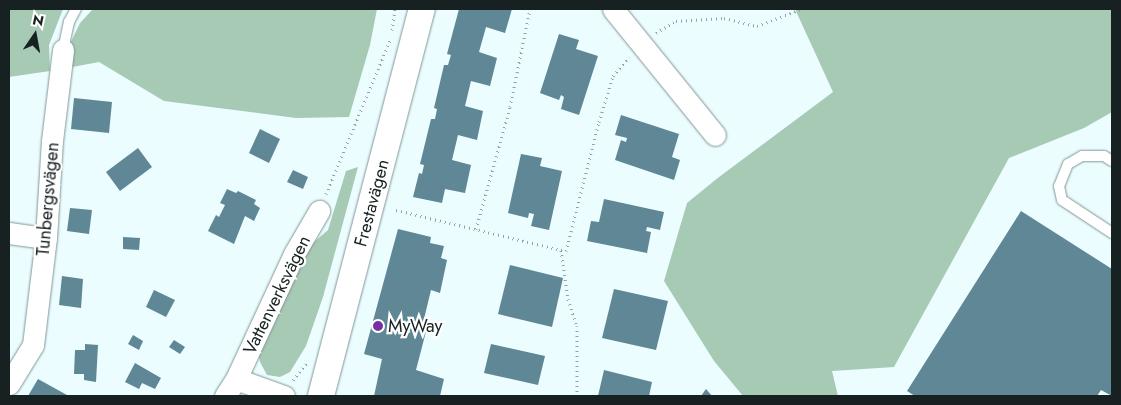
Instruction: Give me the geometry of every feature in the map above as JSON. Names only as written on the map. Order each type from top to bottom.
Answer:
[{"type":"street","name":"Frestavägen","points":[[322,396],[422,9]]},
{"type":"street","points":[[613,9],[715,135]]},
{"type":"street","name":"Tunbergsvägen","points":[[9,384],[33,345],[46,238],[52,141],[63,50]]},
{"type":"street","name":"Vattenverksvägen","points":[[284,396],[230,388],[294,254],[319,211]]},
{"type":"street","points":[[9,233],[46,238]]},
{"type":"lane","name":"Tunbergsvägen","points":[[63,50],[69,22],[76,9]]},
{"type":"lane","points":[[1109,156],[1082,156],[1068,164],[1059,186],[1062,200],[1112,232]]},
{"type":"path","points":[[476,229],[510,107],[530,9]]},
{"type":"path","points":[[396,210],[566,251],[598,122],[613,76],[640,43],[676,21],[724,18],[758,26],[801,9]]},
{"type":"path","points":[[319,211],[392,35]]},
{"type":"path","points":[[561,250],[568,299],[577,326],[578,396]]},
{"type":"green space","points":[[9,9],[63,9],[49,45],[50,71],[9,77]]},
{"type":"green space","points":[[93,9],[377,9],[370,45],[349,117],[296,118],[164,101],[99,62],[67,68],[70,44],[80,23]]},
{"type":"green space","points":[[795,9],[1112,9],[1112,112],[1084,128],[1009,158],[894,367],[832,371],[838,396],[743,396],[714,361],[664,281],[687,203],[833,92]]},
{"type":"green space","points":[[358,167],[323,297],[306,346],[290,372],[280,377],[267,375],[260,362],[258,352],[307,248],[328,230],[346,171]]},
{"type":"building","points":[[459,9],[512,9],[505,33],[486,27],[479,52],[497,58],[490,86],[471,81],[465,106],[483,111],[477,140],[458,135],[452,160],[471,165],[465,193],[445,189],[442,203],[413,197],[419,173],[422,174],[424,165],[420,164],[431,119],[435,119],[437,109],[434,108],[444,65],[448,65],[451,55],[447,54]]},
{"type":"building","points":[[559,34],[579,40],[576,49],[598,56],[579,115],[561,109],[564,97],[561,95],[559,100],[540,93]]},
{"type":"building","points":[[74,98],[112,102],[109,133],[71,129]]},
{"type":"building","points":[[621,115],[679,134],[672,157],[680,160],[674,180],[615,160],[621,140],[626,142],[627,138],[615,135]]},
{"type":"building","points":[[260,129],[280,139],[269,163],[249,153]]},
{"type":"building","points":[[138,148],[152,167],[120,191],[106,172]]},
{"type":"building","points":[[521,154],[542,158],[540,166],[562,171],[549,230],[531,226],[534,214],[529,213],[528,218],[508,213]]},
{"type":"building","points":[[293,170],[308,177],[303,189],[287,182]]},
{"type":"building","points":[[227,189],[236,193],[238,191],[256,200],[254,204],[260,208],[254,221],[245,216],[234,244],[208,231],[216,215],[219,217],[225,205],[220,203]]},
{"type":"building","points":[[604,199],[664,212],[660,230],[647,227],[646,231],[651,232],[647,253],[587,241],[591,221],[599,222]]},
{"type":"building","points":[[70,208],[92,210],[89,234],[67,231]]},
{"type":"building","points":[[1021,211],[1112,269],[1112,396],[1101,390],[1097,396],[915,396],[907,391]]},
{"type":"building","points":[[398,229],[431,237],[430,243],[444,246],[441,258],[447,260],[440,293],[431,290],[424,319],[429,320],[416,370],[444,379],[440,396],[374,396],[382,359],[364,354]]},
{"type":"building","points":[[123,237],[140,238],[139,250],[123,249]]},
{"type":"building","points":[[510,265],[563,278],[552,327],[498,314]]},
{"type":"building","points":[[62,276],[83,279],[81,308],[59,305]]},
{"type":"building","points":[[614,289],[668,301],[656,350],[602,338]]},
{"type":"building","points":[[154,290],[175,300],[166,317],[146,307]]},
{"type":"building","points":[[133,335],[143,341],[139,350],[128,344]]},
{"type":"building","points":[[174,340],[185,347],[180,354],[169,347]]},
{"type":"building","points":[[85,344],[98,345],[96,382],[84,380],[84,374],[74,374],[75,350],[85,350]]},
{"type":"building","points":[[491,344],[545,356],[538,385],[484,373]]},
{"type":"building","points":[[135,363],[161,378],[155,389],[142,383],[139,389],[125,382]]},
{"type":"building","points":[[604,370],[652,382],[649,396],[598,396]]},
{"type":"building","points":[[38,379],[67,395],[28,396]]},
{"type":"building","points":[[706,389],[712,396],[701,396]]},
{"type":"place","name":"MyWay","points":[[378,326]]}]
